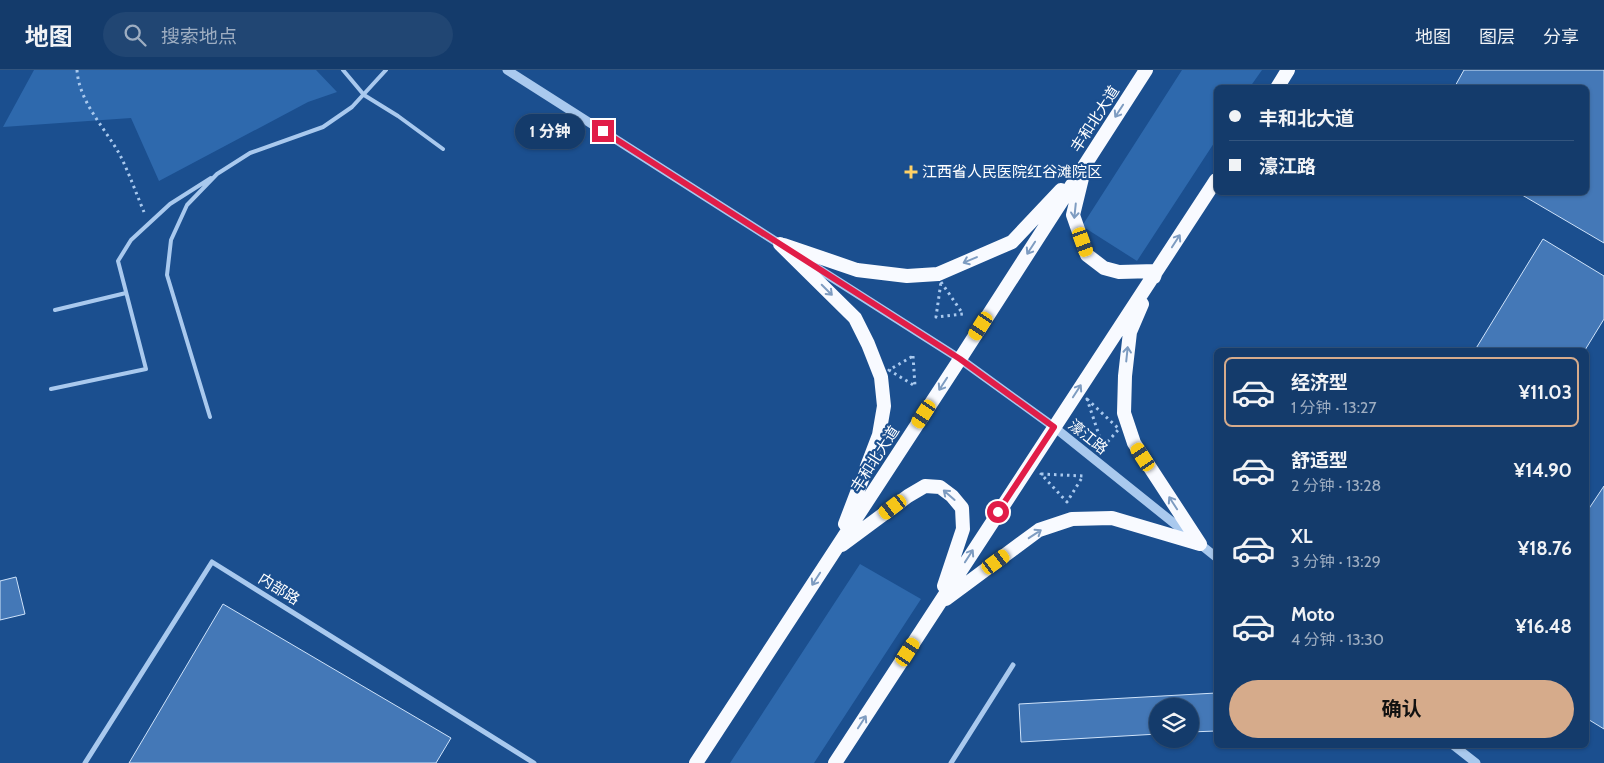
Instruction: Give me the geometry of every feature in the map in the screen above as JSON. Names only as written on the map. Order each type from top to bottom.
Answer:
[{"type":"highway","name":"丰和北大道","points":[[696,763],[1146,70]]},
{"type":"highway","points":[[1279,85],[1288,70]]},
{"type":"highway","points":[[780,244],[857,270],[907,276],[938,274],[1012,242],[1086,163]]},
{"type":"highway","points":[[1086,163],[1073,215],[1087,255],[1104,268],[1119,272],[1156,271]]},
{"type":"highway","points":[[835,763],[1214,183]]},
{"type":"highway","points":[[780,244],[855,318],[881,377],[884,406],[879,435],[834,552]]},
{"type":"highway","points":[[1156,271],[1130,332],[1125,376],[1124,414],[1134,443],[1200,544]]},
{"type":"highway","points":[[834,552],[908,496],[925,486],[940,487],[952,496],[962,508],[963,529],[938,604]]},
{"type":"highway","points":[[938,604],[1039,530],[1072,519],[1112,518],[1200,544]]},
{"type":"street","name":"濠江路","points":[[507,70],[960,359],[1054,427],[1214,554]]},
{"type":"street","name":"内部路","points":[[85,763],[212,562],[534,763]]},
{"type":"street","points":[[952,763],[1013,665]]},
{"type":"street","points":[[1457,748],[1476,763]]},
{"type":"lane","points":[[343,70],[364,94],[398,116],[443,150]]},
{"type":"lane","points":[[52,389],[146,369],[118,261],[131,240],[170,204],[250,153],[323,127],[352,107],[386,70]]},
{"type":"lane","points":[[210,417],[168,275],[171,240],[187,205],[217,174]]},
{"type":"lane","points":[[55,310],[126,293]]},
{"type":"path","points":[[77,70],[78,80],[93,114],[120,156],[149,224]]},
{"type":"path","points":[[941,282],[958,306],[963,314],[936,318],[941,282]]},
{"type":"path","points":[[913,356],[914,376],[914,386],[889,370],[913,356]]},
{"type":"path","points":[[1087,399],[1119,428],[1103,447],[1090,407],[1087,399]]},
{"type":"path","points":[[1041,474],[1074,476],[1083,476],[1067,502],[1041,474]]},
{"type":"shaded area","points":[[34,70],[316,70],[337,92],[308,102],[159,181],[131,118],[3,127]]},
{"type":"shaded area","points":[[1182,70],[1262,70],[1251,85],[1214,85],[1214,143],[1137,261],[1082,226]]},
{"type":"shaded area","points":[[860,564],[921,599],[814,763],[730,763]]},
{"type":"building","points":[[1464,70],[1604,70],[1604,243],[1522,195],[1589,195],[1589,85],[1456,85]]},
{"type":"building","points":[[1543,239],[1604,276],[1604,319],[1586,348],[1476,348]]},
{"type":"building","points":[[1604,486],[1604,729],[1589,720],[1589,508]]},
{"type":"building","points":[[16,577],[25,614],[0,620],[0,581]]},
{"type":"building","points":[[223,604],[451,738],[436,763],[129,763]]},
{"type":"building","points":[[1214,693],[1214,731],[1199,732],[1199,698],[1149,698],[1149,735],[1021,742],[1019,704]]},
{"type":"place","name":"江西省人民医院红谷滩院区","points":[[911,172]]},
{"type":"route","points":[[603,131],[960,359],[1054,427],[998,512]]}]
